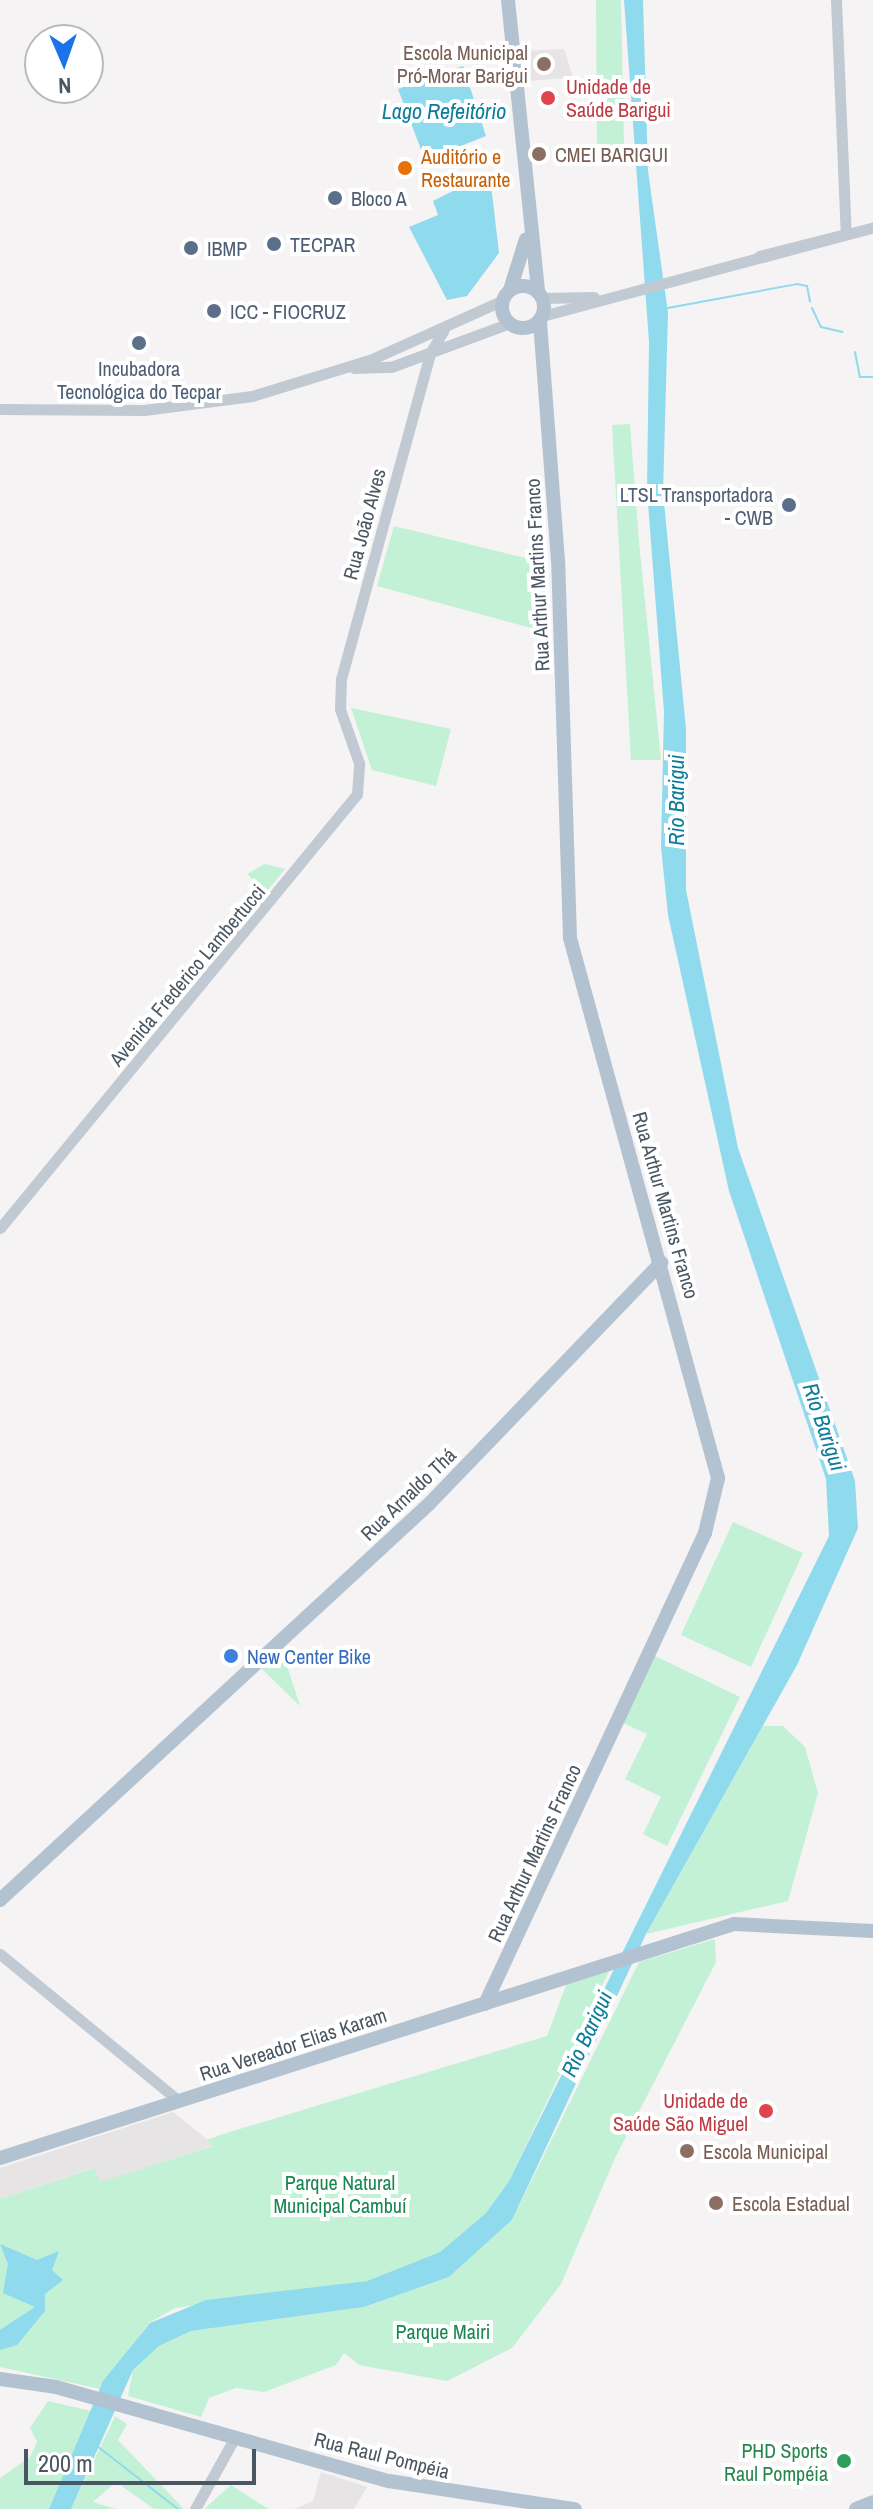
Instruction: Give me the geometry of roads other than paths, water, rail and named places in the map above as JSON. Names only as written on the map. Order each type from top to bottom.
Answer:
[{"type":"main road","points":[[508,0],[528,222],[540,295],[506,295],[528,222]]},
{"type":"main road","name":"Rua Arthur Martins Franco","points":[[506,295],[513,325],[541,369]]},
{"type":"main road","name":"Rua Arthur Martins Franco","points":[[485,2004],[714,1507],[716,1455],[567,923],[560,598],[541,369],[540,295]]},
{"type":"main road","points":[[513,325],[541,318]]},
{"type":"main road","name":"Rua Arnaldo Thá","points":[[0,1900],[429,1504],[661,1263]]},
{"type":"main road","name":"Rua Vereador Elias Karam","points":[[0,2158],[755,1920],[873,1931]]},
{"type":"main road","points":[[501,1970],[505,1984],[521,1992]]},
{"type":"main road","name":"Rua Raul Pompéia","points":[[0,2379],[76,2392],[389,2481],[575,2509]]},
{"type":"main road","points":[[856,2509],[873,2502]]},
{"type":"street","points":[[836,0],[846,234]]},
{"type":"street","points":[[541,318],[873,227]]},
{"type":"street","points":[[0,409],[197,406],[349,368],[443,331],[506,295]]},
{"type":"street","points":[[540,295],[615,296]]},
{"type":"street","points":[[349,368],[391,367],[513,325]]},
{"type":"street","name":"Rua João Alves","points":[[347,731],[341,679],[430,353],[443,331]]},
{"type":"street","name":"Avenida Frederico Lambertucci","points":[[0,1228],[348,810],[360,772],[347,731]]},
{"type":"street","points":[[0,1954],[179,2101]]},
{"type":"street","points":[[195,2509],[235,2437]]},
{"type":"water","name":"Rio Barigui","points":[[624,0],[643,0],[648,171],[668,313],[663,492],[686,729],[686,890],[738,1148],[855,1481],[858,1528],[797,1665],[646,1934],[512,2220],[449,2277],[364,2307],[191,2331],[159,2346],[133,2370],[71,2509],[49,2509],[103,2381],[150,2323],[206,2300],[367,2281],[440,2252],[486,2213],[509,2181],[829,1536],[826,1479],[729,1191],[668,915],[661,847],[664,712],[647,490],[649,342]]},
{"type":"water","name":"Lago Refeitório","points":[[463,66],[486,136],[425,160],[398,89]]},
{"type":"water","points":[[473,181],[487,181],[492,193],[499,253],[467,296],[447,300],[409,227],[438,215],[433,201]]},
{"type":"water","points":[[0,2244],[37,2260],[59,2251],[52,2270],[63,2280],[45,2294],[45,2311],[17,2345],[0,2350],[0,2330],[35,2307],[3,2293],[8,2264]]},
{"type":"waterway","points":[[668,308],[797,284],[807,286],[810,302]]},
{"type":"waterway","points":[[812,308],[821,327],[842,332]]},
{"type":"waterway","points":[[855,352],[860,377],[873,377]]},
{"type":"waterway","points":[[97,2446],[178,2509]]},
{"type":"place","name":"Escola Municipal Pró-Morar Barigui","points":[[544,64]]},
{"type":"place","name":"Unidade de Saúde Barigui","points":[[548,98]]},
{"type":"place","name":"CMEI BARIGUI","points":[[539,154]]},
{"type":"place","name":"Auditório e Restaurante","points":[[405,168]]},
{"type":"place","name":"Bloco A","points":[[335,198]]},
{"type":"place","name":"TECPAR","points":[[274,244]]},
{"type":"place","name":"IBMP","points":[[191,248]]},
{"type":"place","name":"ICC - FIOCRUZ","points":[[214,311]]},
{"type":"place","name":"Incubadora Tecnológica do Tecpar","points":[[139,343]]},
{"type":"place","name":"LTSL Transportadora - CWB","points":[[789,505]]},
{"type":"place","name":"New Center Bike","points":[[231,1656]]},
{"type":"place","name":"Unidade de Saúde São Miguel","points":[[766,2111]]},
{"type":"place","name":"Escola Municipal","points":[[687,2151]]},
{"type":"place","name":"Escola Estadual","points":[[716,2203]]},
{"type":"place","name":"PHD Sports Raul Pompéia","points":[[844,2461]]},
{"type":"park label","name":"Parque Natural Municipal Cambuí","points":[[340,2194]]},
{"type":"park label","name":"Parque Mairi","points":[[443,2331]]}]
